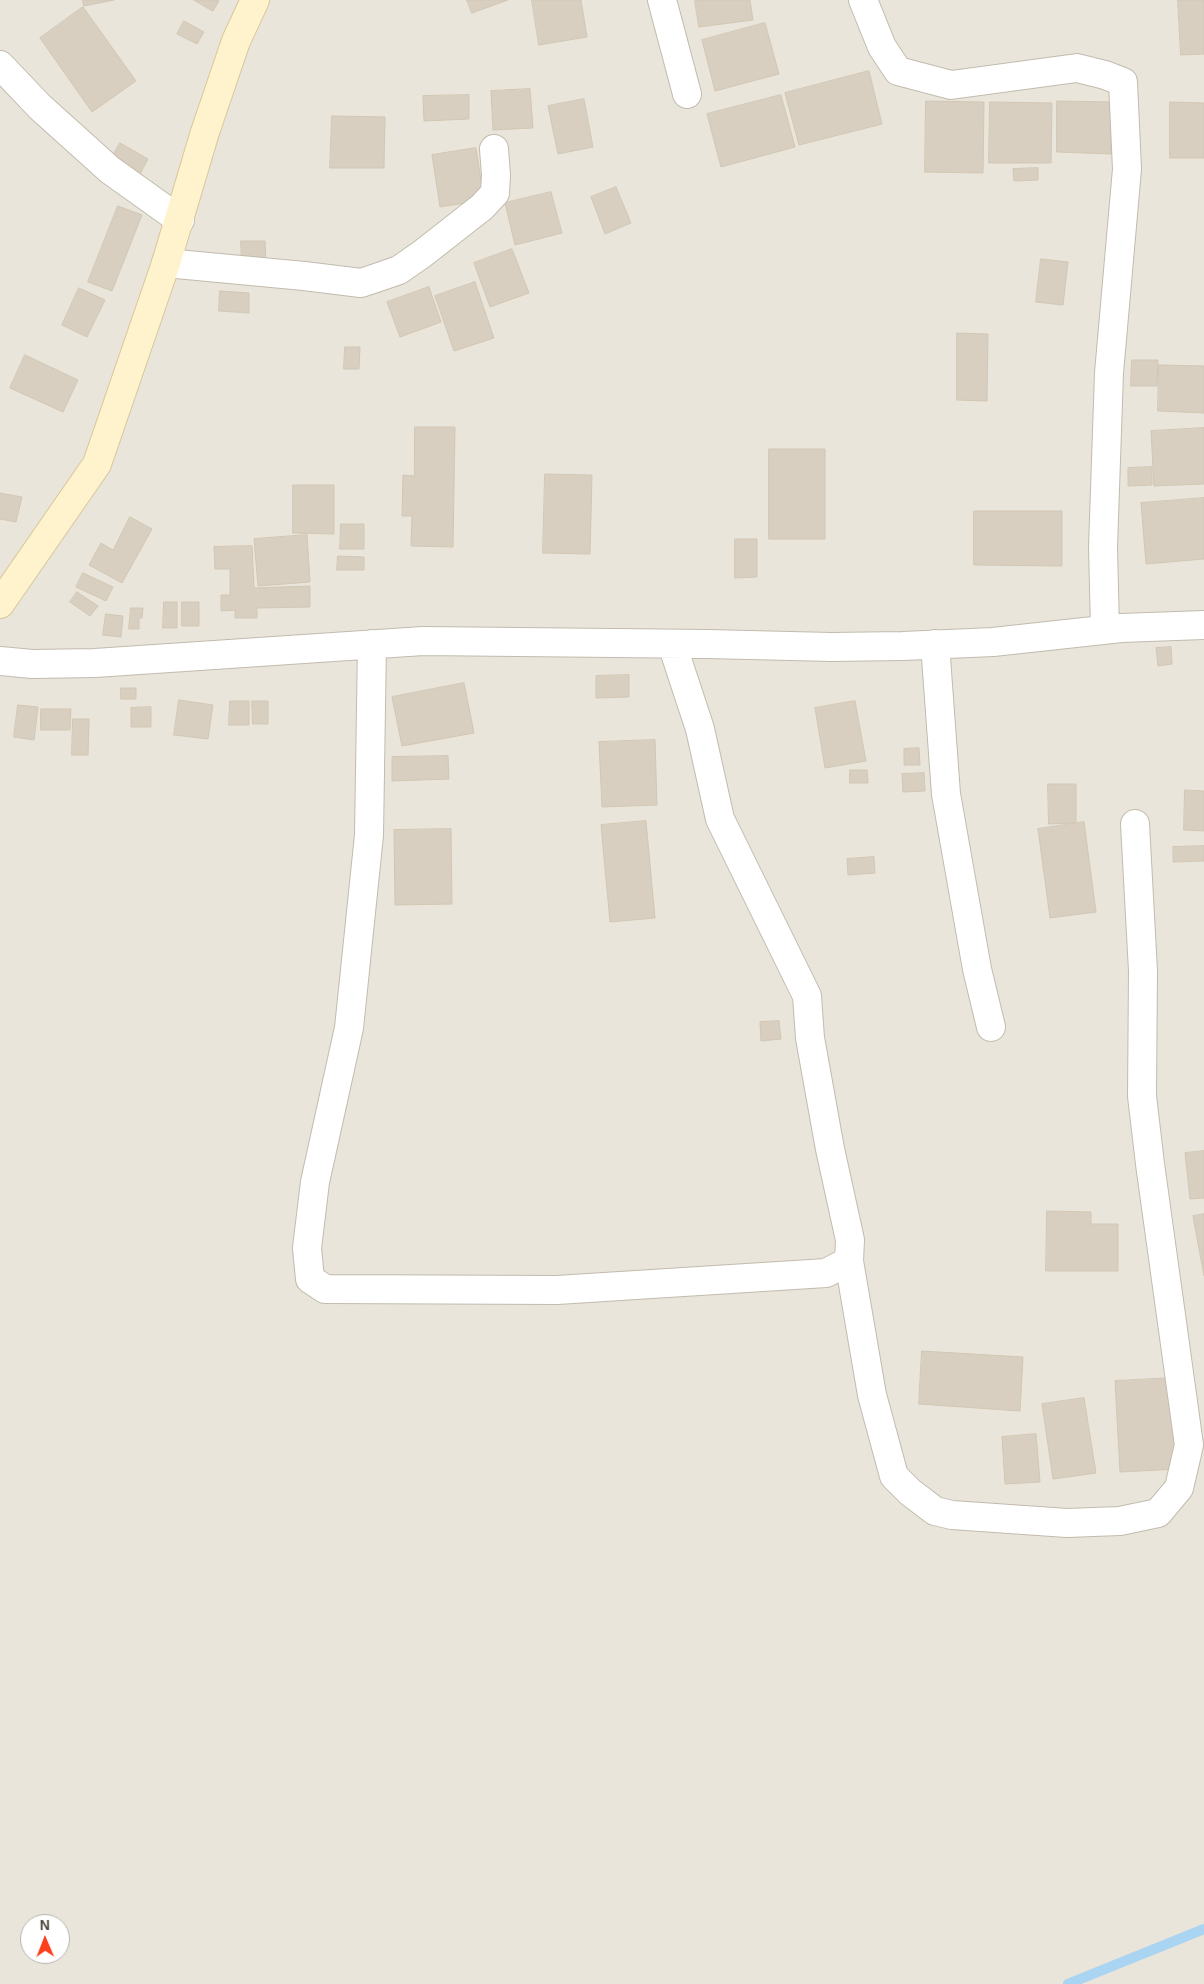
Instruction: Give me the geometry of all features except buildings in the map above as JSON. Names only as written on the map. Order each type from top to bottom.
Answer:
[{"type":"main road","points":[[0,604],[97,464],[180,220],[205,132],[236,42],[254,0]]},
{"type":"street","points":[[662,0],[687,94]]},
{"type":"street","points":[[863,0],[882,48],[898,71],[950,84],[1077,68],[1105,74],[1123,82],[1127,170],[1109,382],[1103,547],[1105,629]]},
{"type":"street","points":[[0,65],[40,107],[110,170],[180,220]]},
{"type":"street","points":[[166,263],[361,283],[379,277],[399,270],[482,208],[495,193],[494,149]]},
{"type":"street","points":[[0,661],[32,664],[95,663],[423,641],[831,647],[935,644],[993,642],[1105,629],[1204,625]]},
{"type":"street","points":[[372,644],[369,836],[349,1028],[315,1182],[307,1248],[310,1279],[325,1289],[557,1290],[826,1273],[849,1261]]},
{"type":"street","points":[[672,644],[700,729],[720,819],[807,996],[812,1048],[830,1148],[850,1240],[849,1261],[872,1394],[894,1476],[910,1492],[935,1511],[952,1515],[1067,1523],[1120,1521],[1158,1513],[1180,1488],[1189,1445],[1142,1096],[1143,971],[1135,824]]},
{"type":"street","points":[[935,644],[946,794],[977,969],[990,1027]]},
{"type":"shaded area","points":[[0,0],[1204,0],[1204,1984],[0,1984]]},
{"type":"waterway","points":[[1068,1984],[1204,1929]]}]
